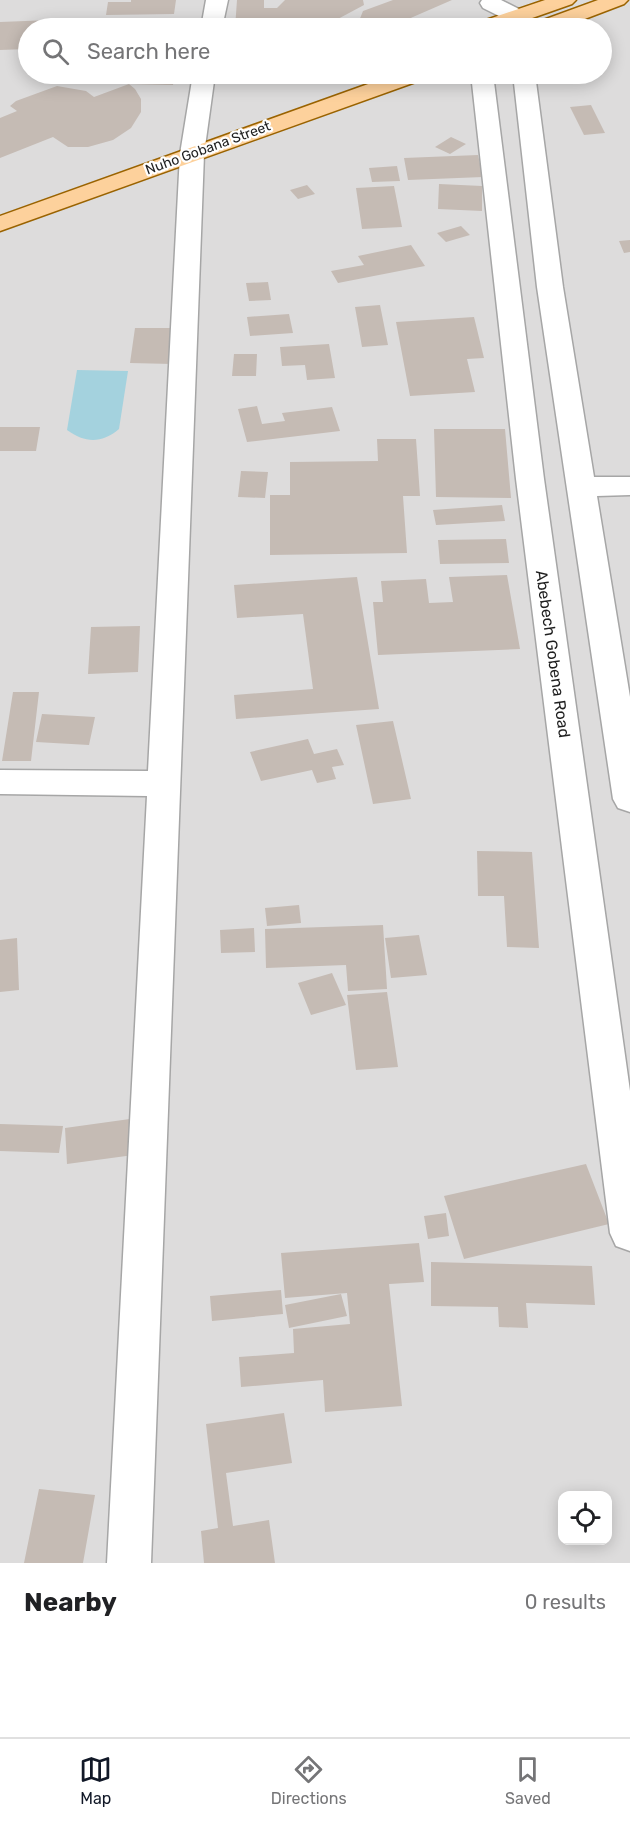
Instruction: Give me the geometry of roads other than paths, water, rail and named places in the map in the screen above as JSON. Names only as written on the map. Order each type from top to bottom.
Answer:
[{"type":"main road","points":[[528,18],[565,0]]},
{"type":"main road","points":[[568,18],[617,0]]},
{"type":"main road","name":"Nuho Gobana Street","points":[[0,224],[336,84]]},
{"type":"main road","name":"Nuho Gobana Street","points":[[0,202],[384,84]]},
{"type":"street","points":[[214,18],[217,0]]},
{"type":"street","points":[[484,18],[491,2],[512,18]]},
{"type":"street","points":[[129,1563],[192,144],[202,84]]},
{"type":"street","name":"Abebech Gobena Road","points":[[484,84],[530,479],[630,1233]]},
{"type":"street","points":[[525,84],[549,286],[581,487],[616,624],[630,799]]},
{"type":"street","points":[[581,487],[630,486]]},
{"type":"street","points":[[0,782],[163,784]]},
{"type":"water","points":[[77,370],[128,371],[119,429],[106,437],[87,439],[67,430]]}]
